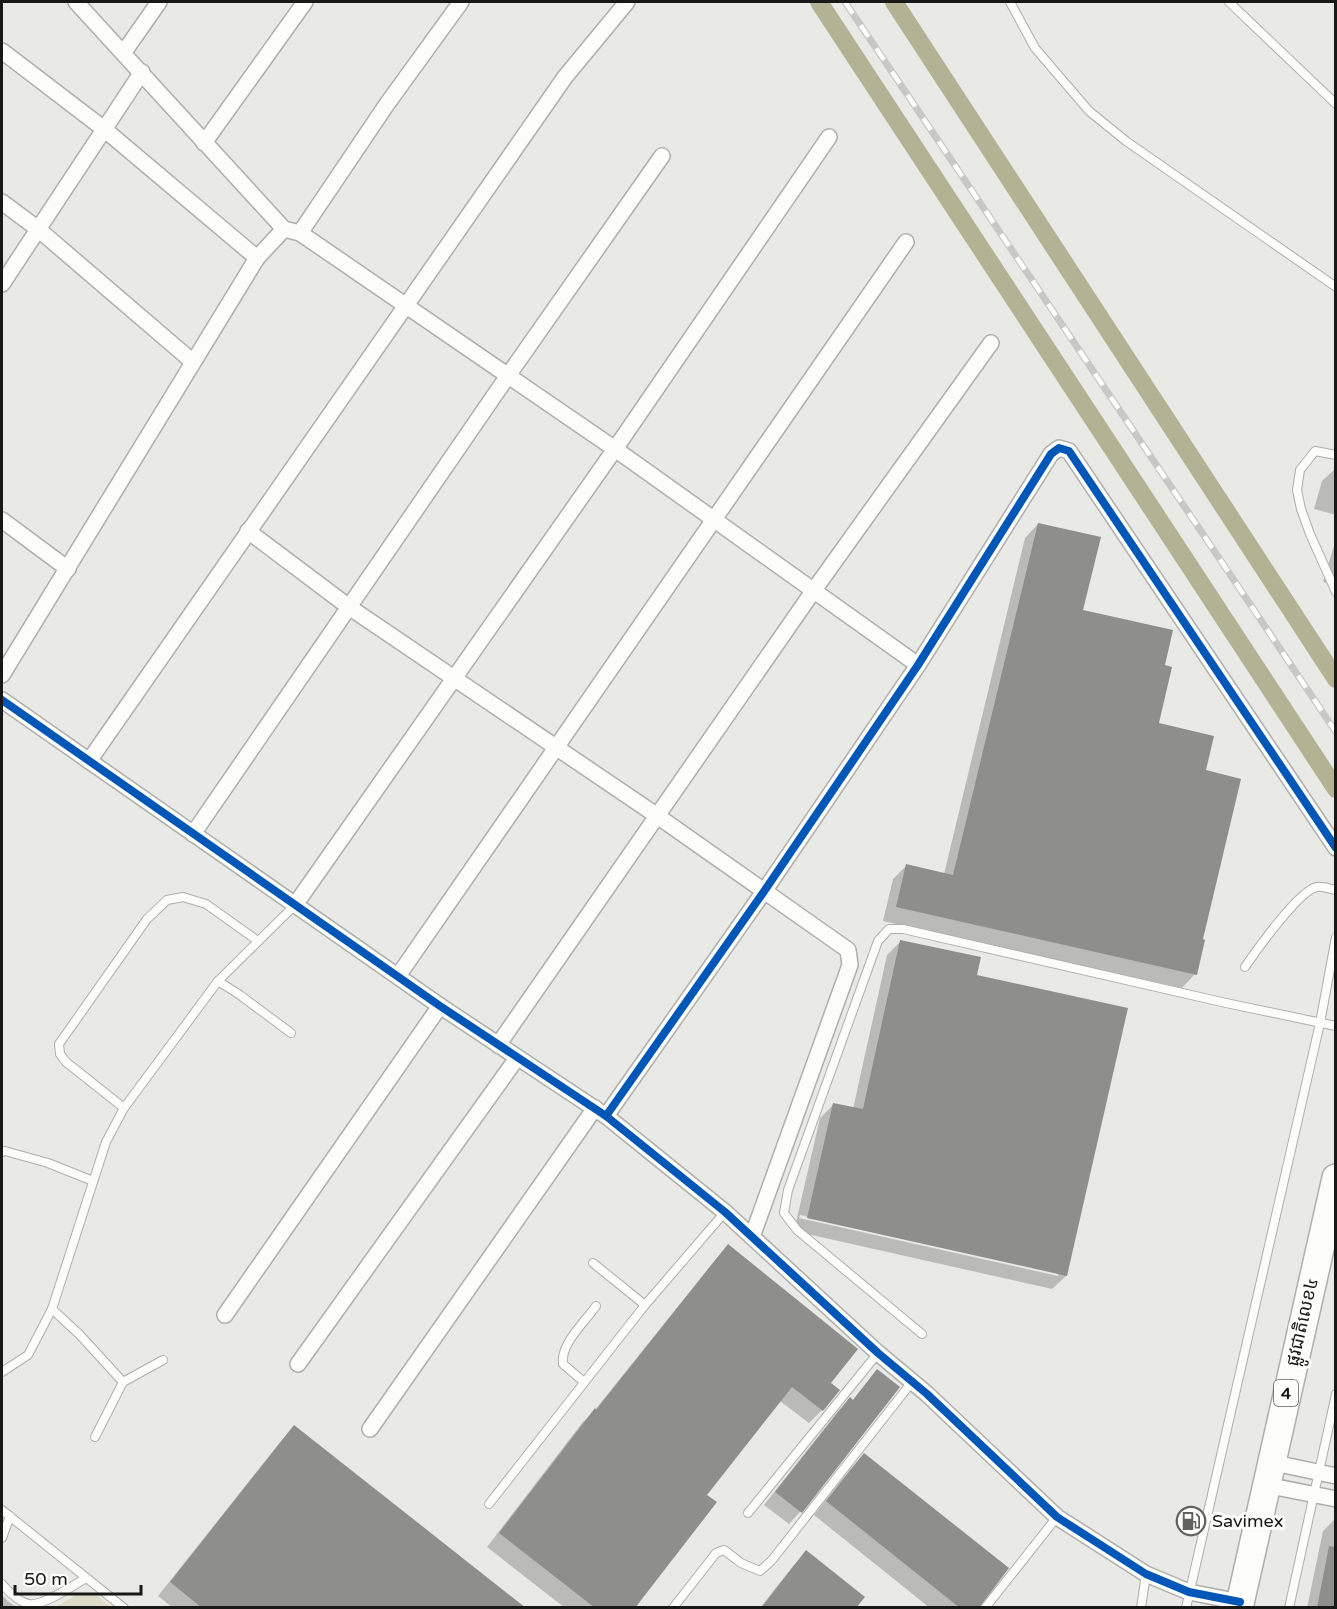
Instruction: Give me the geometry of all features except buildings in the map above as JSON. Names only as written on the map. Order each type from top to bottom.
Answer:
[{"type":"highway","name":"ផ្លូវជាតិលេខ៤","points":[[1239,1605],[1335,1178]]},
{"type":"street","points":[[76,2],[124,51],[284,229],[300,233],[406,308],[615,449],[918,664]]},
{"type":"street","points":[[124,51],[159,2]]},
{"type":"street","points":[[204,142],[305,2]]},
{"type":"street","points":[[300,233],[387,104],[461,2]]},
{"type":"street","points":[[89,761],[565,77],[627,2]]},
{"type":"street","points":[[2,51],[104,129],[257,258]]},
{"type":"street","points":[[2,284],[142,72]]},
{"type":"street","points":[[295,905],[615,449],[830,137]]},
{"type":"street","points":[[193,834],[662,156]]},
{"type":"street","points":[[2,202],[38,229],[193,362]]},
{"type":"street","points":[[2,675],[257,258],[284,229]]},
{"type":"street","points":[[398,976],[906,242]]},
{"type":"street","points":[[498,1045],[814,590],[992,343]]},
{"type":"street","points":[[370,1429],[765,890],[918,664],[1052,454],[1059,448],[1069,451],[1335,848]]},
{"type":"street","points":[[2,520],[68,569]]},
{"type":"street","points":[[248,531],[349,607],[656,815],[848,950],[850,965],[752,1237]]},
{"type":"street","points":[[2,700],[440,1006],[601,1112],[725,1212],[1057,1516],[1188,1600],[1239,1605]]},
{"type":"street","points":[[225,1315],[440,1006]]},
{"type":"street","points":[[298,1364],[517,1058]]},
{"type":"street","points":[[1268,1474],[1319,1472],[1335,1476]]},
{"type":"street","points":[[1268,1474],[1314,1495],[1335,1499]]},
{"type":"lane","points":[[1010,2],[1035,48],[1089,111],[1126,141],[1335,287]]},
{"type":"lane","points":[[1229,2],[1335,104]]},
{"type":"lane","points":[[1335,455],[1315,451],[1300,470],[1297,490],[1310,534],[1335,592]]},
{"type":"lane","points":[[1245,967],[1271,931],[1307,892],[1317,886],[1335,890]]},
{"type":"lane","points":[[124,1108],[66,1062],[60,1054],[59,1044],[147,919],[167,900],[183,897],[206,904],[258,941]]},
{"type":"lane","points":[[2,1372],[28,1355],[52,1309],[106,1142],[124,1108],[218,981],[295,905]]},
{"type":"lane","points":[[922,1334],[797,1230],[784,1213],[788,1190],[878,941],[889,929],[903,929],[1335,1026]]},
{"type":"lane","points":[[1188,1600],[1320,1023],[1335,937]]},
{"type":"lane","points":[[218,981],[240,994],[291,1034]]},
{"type":"lane","points":[[2,1152],[5,1150],[48,1163],[93,1181]]},
{"type":"lane","points":[[489,1504],[645,1305],[725,1212]]},
{"type":"lane","points":[[593,1263],[645,1305]]},
{"type":"lane","points":[[584,1382],[563,1364],[562,1357],[566,1346],[596,1306]]},
{"type":"lane","points":[[52,1309],[79,1334],[123,1382]]},
{"type":"lane","points":[[748,1513],[878,1353]]},
{"type":"lane","points":[[95,1437],[123,1382],[162,1360]]},
{"type":"lane","points":[[673,1608],[716,1553],[724,1550],[741,1563],[760,1571],[772,1560],[912,1382]]},
{"type":"lane","points":[[1289,1608],[1335,1394]]},
{"type":"lane","points":[[2,1510],[124,1608]]},
{"type":"lane","points":[[2,1538],[10,1516]]},
{"type":"lane","points":[[985,1608],[1057,1516]]},
{"type":"lane","points":[[1140,1608],[1146,1574]]},
{"type":"lane","points":[[2,1584],[9,1592],[29,1604],[40,1604],[87,1578]]},
{"type":"green space","points":[[80,1593],[95,1594],[111,1607],[55,1607]]},
{"type":"waterway","points":[[819,2],[1336,789]]},
{"type":"waterway","points":[[894,2],[1336,679]]},
{"type":"railway","points":[[845,2],[1336,732]]},
{"type":"cycle path","points":[[606,1116],[765,890],[918,665],[1051,454],[1059,448],[1069,451],[1336,848]]},
{"type":"cycle path","points":[[2,700],[440,1006],[606,1116],[725,1212],[878,1353],[927,1394],[1057,1517],[1146,1574],[1189,1592],[1240,1602]]},
{"type":"place","name":"Savimex","points":[[1191,1521]]}]
